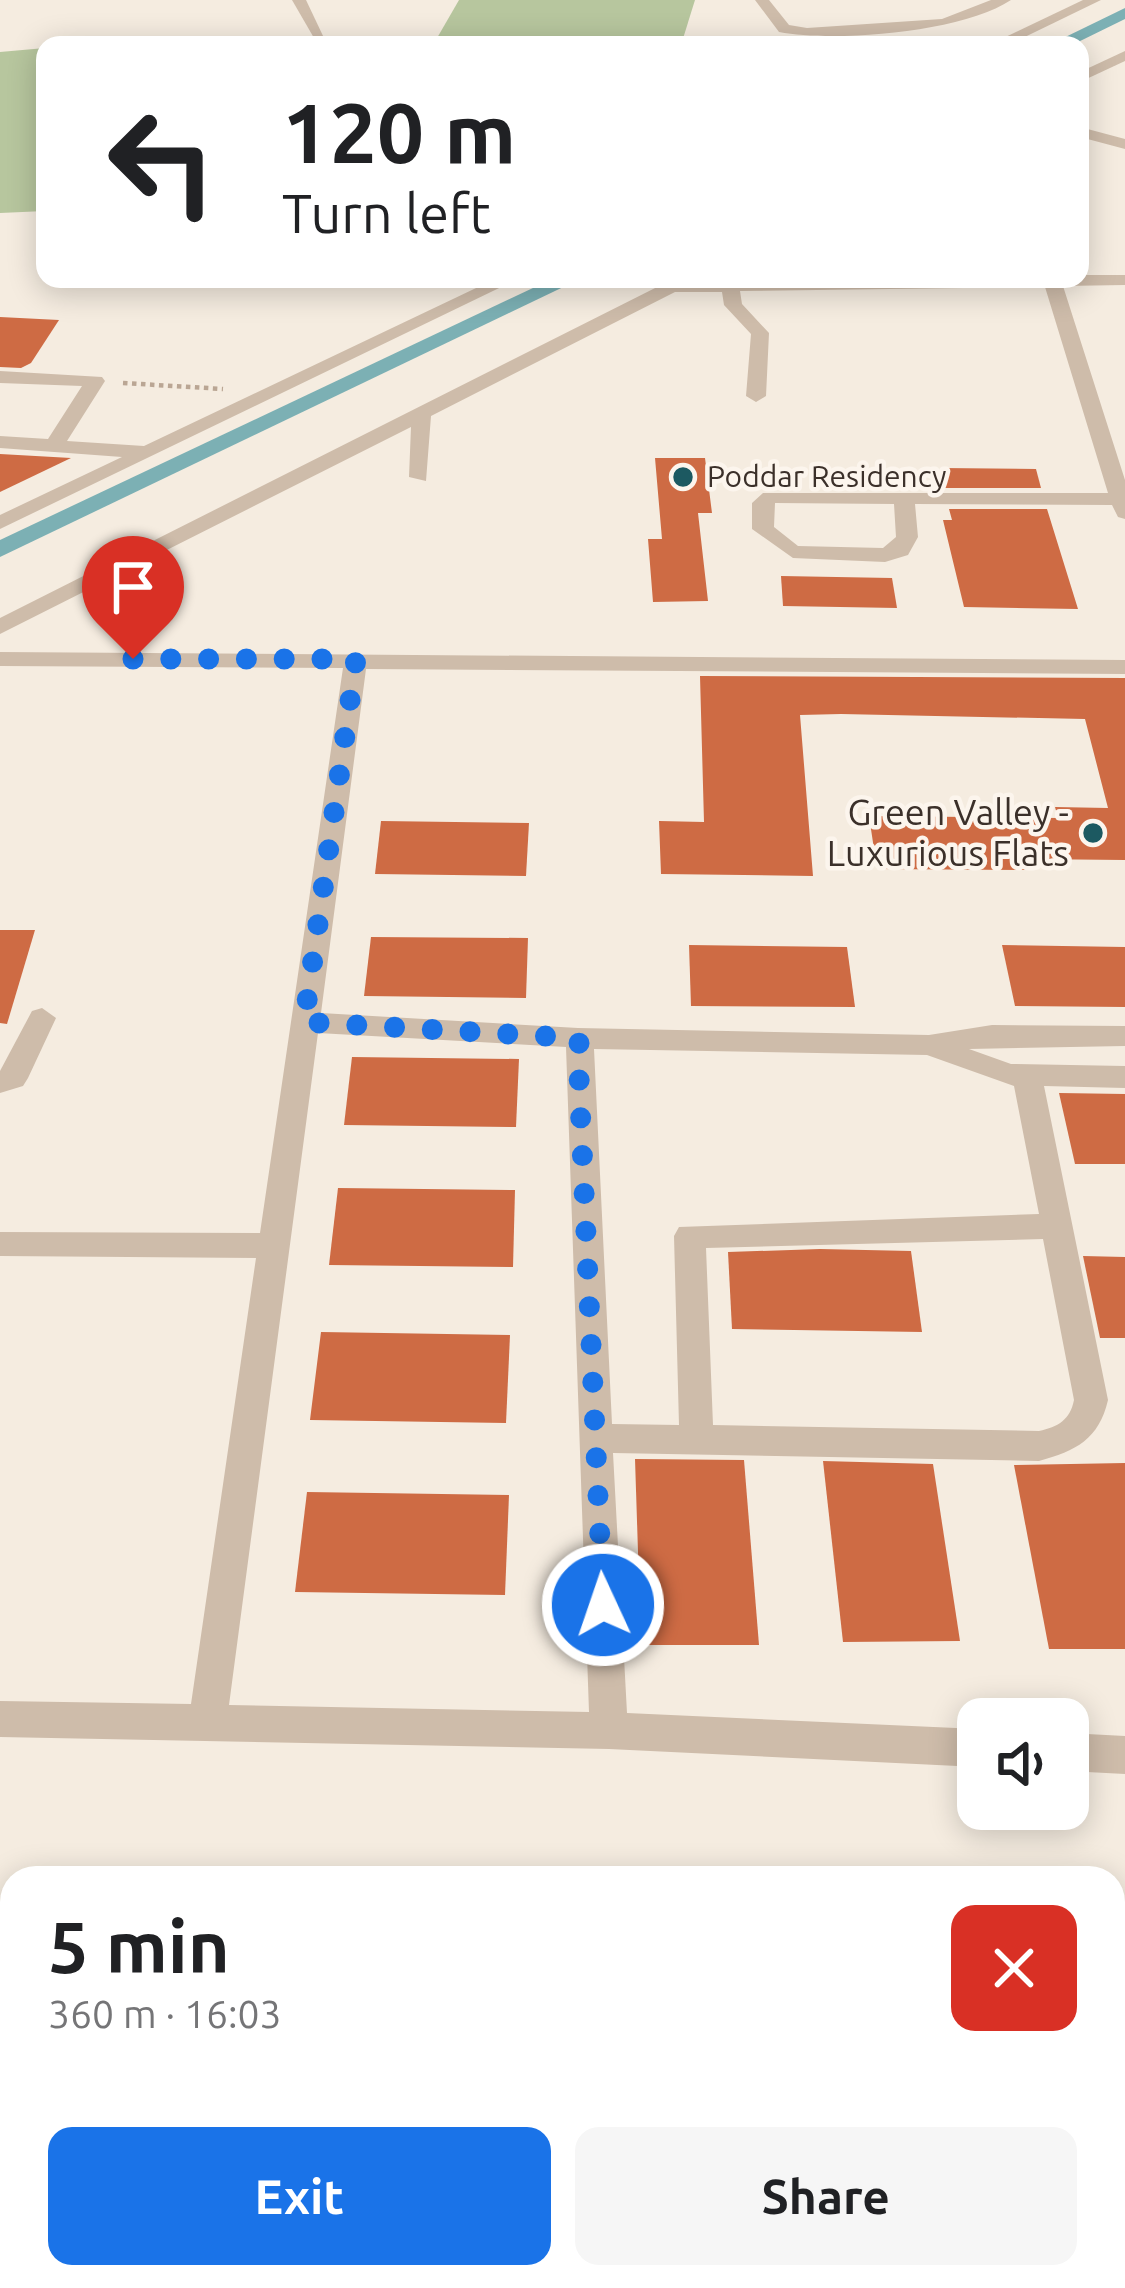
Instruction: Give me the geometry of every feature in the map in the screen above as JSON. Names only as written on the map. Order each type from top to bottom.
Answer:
[{"type":"street","points":[[299,0],[319,34]]},
{"type":"street","points":[[762,0],[784,29],[806,32],[944,23],[1004,0]]},
{"type":"street","points":[[1016,36],[1094,0]]},
{"type":"street","points":[[1037,2],[1066,13]]},
{"type":"street","points":[[1089,73],[1125,55]]},
{"type":"street","points":[[1089,134],[1125,144]]},
{"type":"street","points":[[1089,282],[1125,280]]},
{"type":"street","points":[[0,524],[490,288]]},
{"type":"street","points":[[0,627],[669,288]]},
{"type":"street","points":[[730,288],[733,305],[760,333],[756,396]]},
{"type":"street","points":[[904,500],[907,538],[900,550],[885,554],[793,552],[763,529],[762,503],[770,497],[904,500],[1123,506],[1055,288]]},
{"type":"street","points":[[0,376],[95,381],[54,445]]},
{"type":"street","points":[[419,477],[422,415]]},
{"type":"street","points":[[1100,432],[1125,432]]},
{"type":"street","points":[[0,442],[148,452]]},
{"type":"street","points":[[0,659],[1125,667]]},
{"type":"street","points":[[207,1725],[356,659]]},
{"type":"street","points":[[0,1082],[13,1078],[42,1018]]},
{"type":"street","points":[[304,1022],[578,1038],[929,1045],[992,1034],[1125,1036]]},
{"type":"street","points":[[578,1038],[583,1063],[579,1081],[609,1731]]},
{"type":"street","points":[[929,1045],[1009,1076],[1125,1077]]},
{"type":"street","points":[[596,1438],[1039,1446],[1069,1438],[1088,1420],[1091,1400],[1027,1076]]},
{"type":"street","points":[[697,1440],[690,1236],[1057,1226]]},
{"type":"street","points":[[0,1244],[274,1246]]},
{"type":"street","points":[[0,1719],[609,1731],[957,1747]]},
{"type":"street","points":[[1089,1753],[1125,1755]]},
{"type":"path","points":[[95,381],[274,392]]},
{"type":"green space","points":[[459,0],[695,0],[684,36],[438,36]]},
{"type":"green space","points":[[36,49],[36,211],[0,213],[0,52]]},
{"type":"building","points":[[0,317],[59,320],[31,363],[21,368],[0,367]]},
{"type":"building","points":[[0,454],[71,458],[0,492]]},
{"type":"building","points":[[655,458],[705,458],[712,513],[698,513],[708,601],[653,602],[648,539],[662,539]]},
{"type":"building","points":[[941,468],[1036,469],[1041,488],[945,488]]},
{"type":"building","points":[[949,509],[1047,509],[1078,609],[964,607],[943,520],[952,520]]},
{"type":"building","points":[[781,576],[892,578],[897,608],[783,606]]},
{"type":"building","points":[[700,676],[1125,678],[1125,860],[1026,859],[1029,870],[877,869],[869,816],[1058,818],[1055,807],[1108,808],[1085,719],[800,715],[813,876],[661,874],[659,821],[704,822]]},
{"type":"building","points":[[381,821],[529,823],[526,876],[375,874]]},
{"type":"building","points":[[0,930],[35,930],[7,1024],[0,1023]]},
{"type":"building","points":[[371,937],[528,938],[526,998],[364,996]]},
{"type":"building","points":[[689,945],[847,947],[855,1007],[691,1006]]},
{"type":"building","points":[[1002,945],[1125,947],[1125,1007],[1015,1006]]},
{"type":"building","points":[[352,1057],[519,1059],[516,1127],[344,1125]]},
{"type":"building","points":[[1059,1093],[1125,1094],[1125,1164],[1075,1164]]},
{"type":"building","points":[[338,1188],[515,1190],[513,1267],[329,1265]]},
{"type":"building","points":[[911,1251],[922,1332],[732,1329],[728,1252]]},
{"type":"building","points":[[1083,1256],[1125,1257],[1125,1338],[1100,1338]]},
{"type":"building","points":[[321,1332],[510,1335],[506,1423],[310,1420]]},
{"type":"building","points":[[635,1459],[744,1460],[759,1645],[641,1645]]},
{"type":"building","points":[[823,1461],[933,1464],[960,1641],[843,1642]]},
{"type":"building","points":[[1125,1463],[1125,1649],[1049,1649],[1014,1465]]},
{"type":"building","points":[[307,1492],[509,1495],[505,1595],[295,1592]]},
{"type":"waterway","points":[[1077,36],[1125,13]]},
{"type":"waterway","points":[[1,549],[550,288]]},
{"type":"place","name":"Poddar Residency","points":[[683,477]]},
{"type":"place","name":"Green Valley - Luxurious Flats","points":[[1093,833]]},
{"type":"route","points":[[133,659],[356,659],[304,1022],[578,1038],[583,1063],[579,1081],[603,1605]]}]
